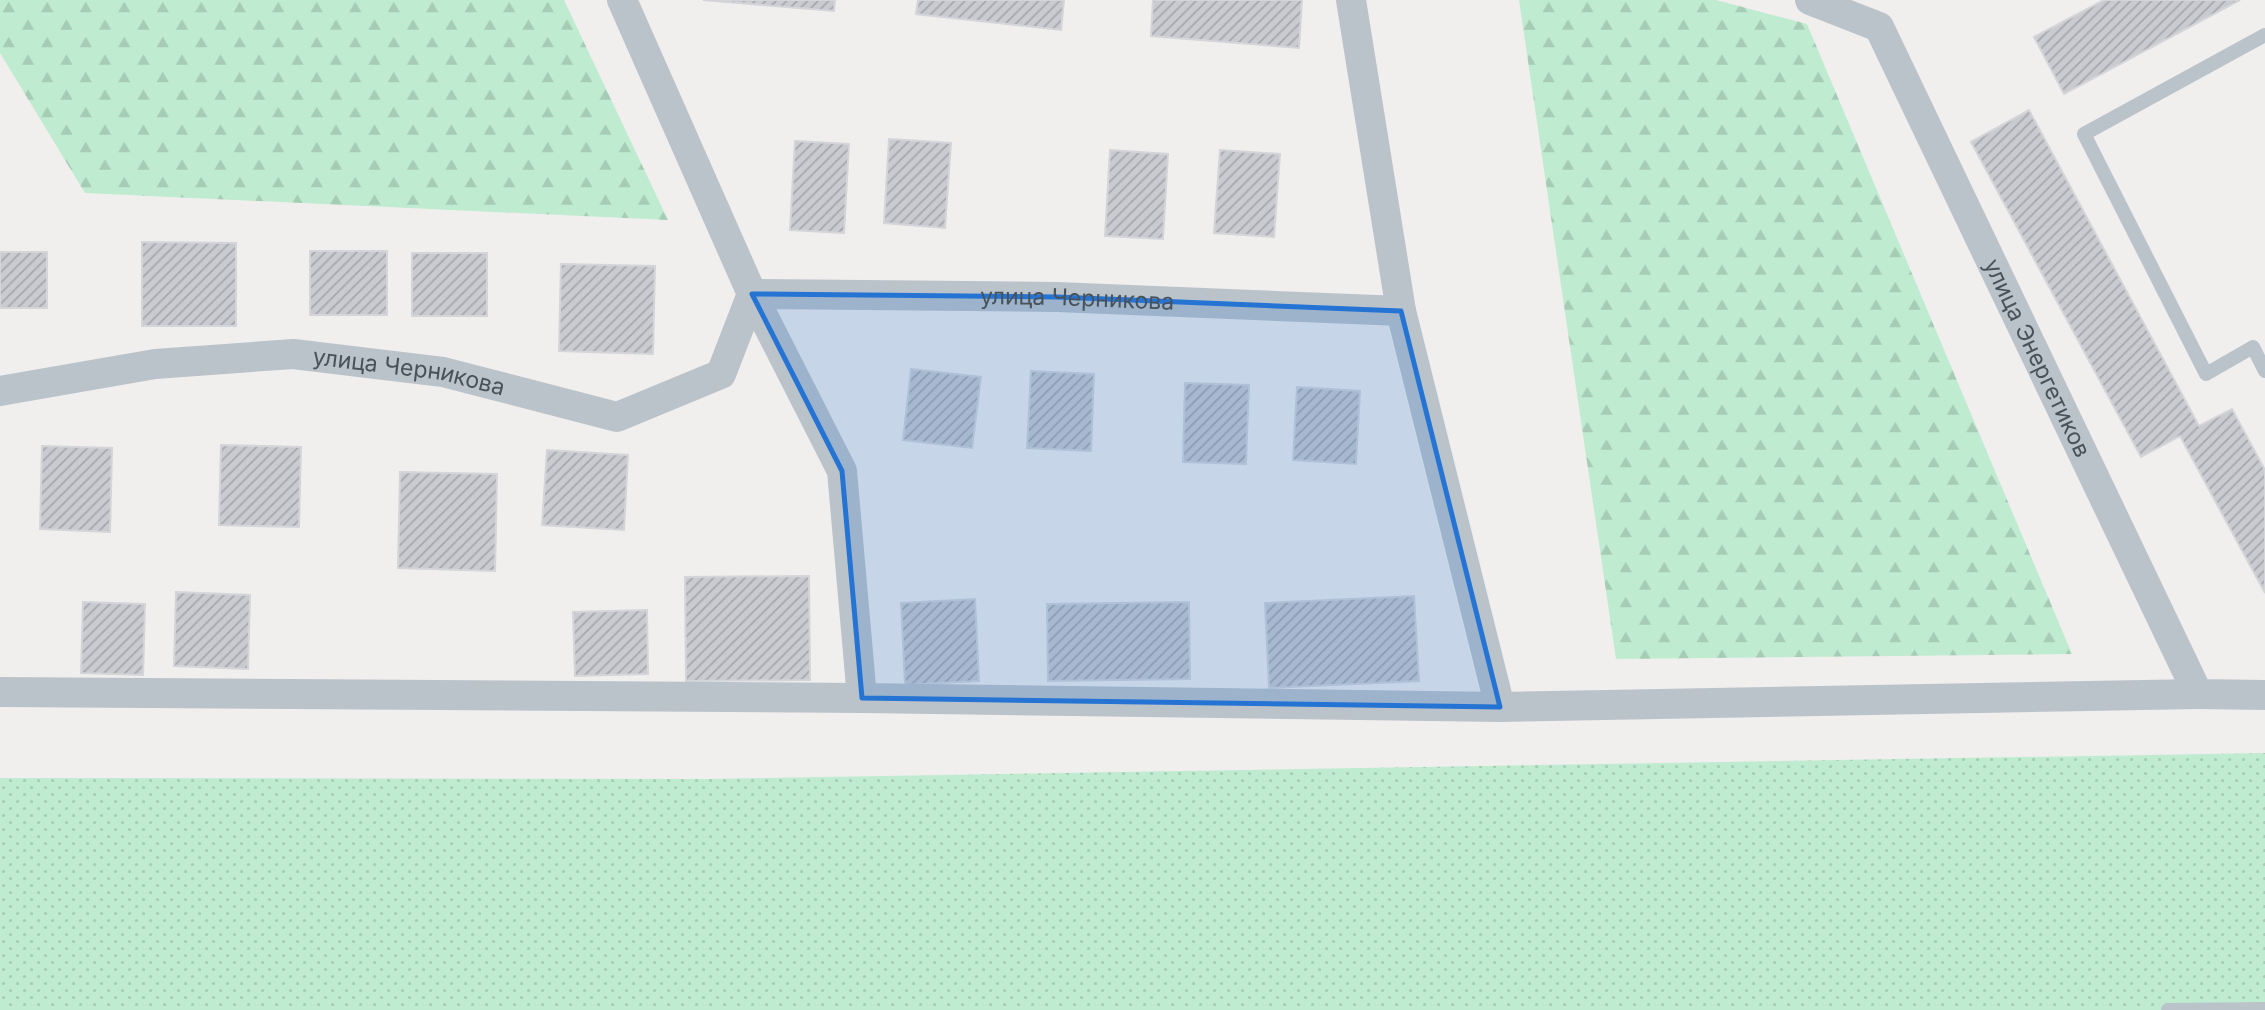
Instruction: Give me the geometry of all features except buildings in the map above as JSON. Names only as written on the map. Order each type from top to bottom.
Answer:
[{"type":"street","points":[[622,0],[752,294],[842,471],[862,698]]},
{"type":"street","points":[[1351,0],[1401,311],[1500,707]]},
{"type":"street","name":"улица Энергетиков","points":[[1810,0],[1879,27],[2198,694]]},
{"type":"street","name":"улица Черникова","points":[[0,391],[155,364],[293,354],[443,372],[617,417],[721,374],[752,294],[1057,297],[1401,311]]},
{"type":"street","points":[[0,692],[862,698],[1500,707],[2265,695]]},
{"type":"lane","points":[[2265,35],[2084,134],[2206,374],[2253,347],[2265,371]]},
{"type":"lane","points":[[2168,1010],[2265,1009]]},
{"type":"highlighted area","points":[[752,294],[1057,297],[1401,311],[1500,707],[862,698],[842,471]]},
{"type":"green space","points":[[0,0],[564,0],[668,220],[85,193],[0,53]]},
{"type":"green space","points":[[1519,0],[1716,0],[1807,24],[2072,654],[1616,659]]},
{"type":"green space","points":[[2265,753],[2265,1010],[0,1010],[0,778],[704,779]]}]
